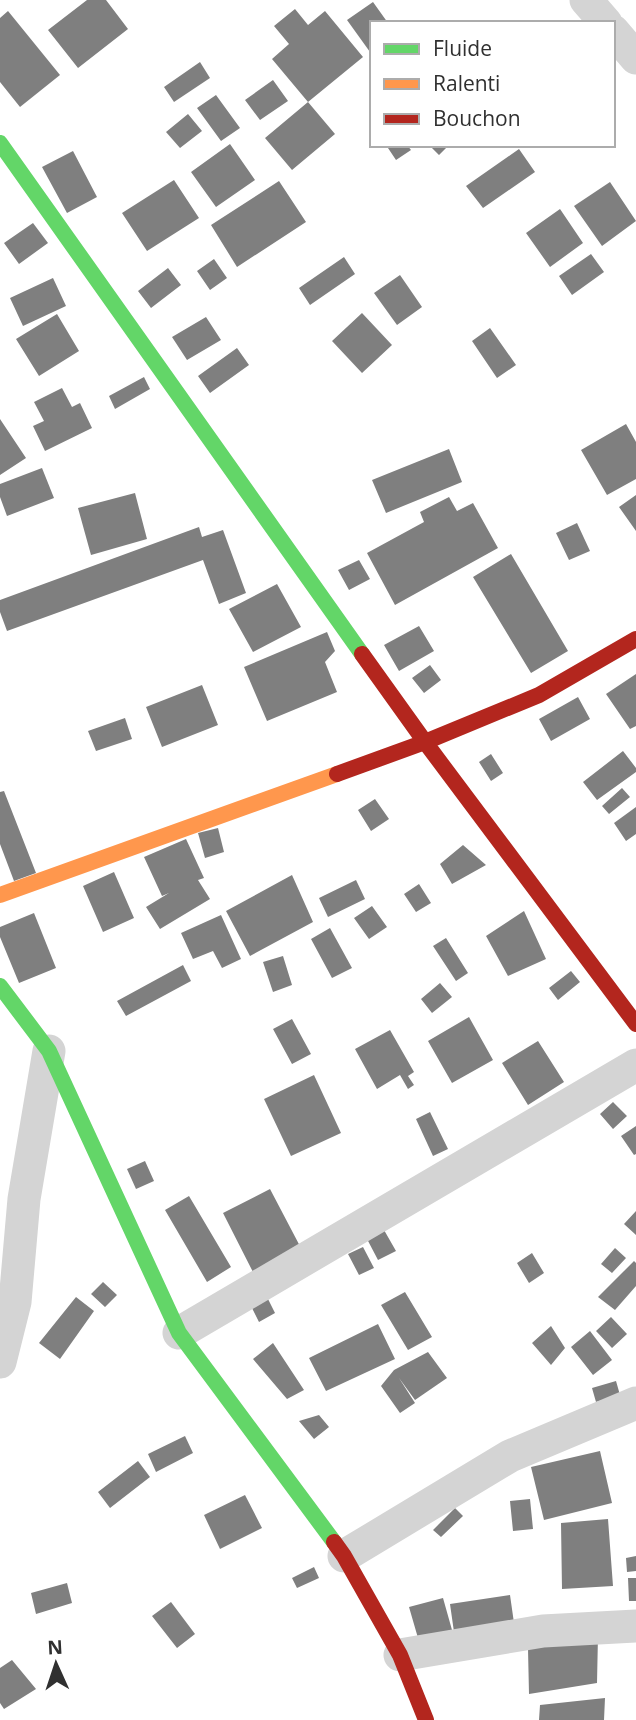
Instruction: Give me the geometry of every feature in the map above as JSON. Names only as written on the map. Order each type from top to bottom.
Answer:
[{"type":"street","points":[[586,0],[604,21]]},
{"type":"street","points":[[615,33],[636,58]]},
{"type":"street","points":[[0,143],[425,742],[636,1024]]},
{"type":"street","points":[[0,895],[425,742],[540,695],[636,639]]},
{"type":"street","points":[[0,986],[49,1051],[179,1333],[344,1556],[400,1655],[426,1720]]},
{"type":"street","points":[[0,1362],[15,1303],[24,1199],[49,1051]]},
{"type":"street","points":[[179,1333],[636,1065]]},
{"type":"street","points":[[344,1556],[510,1456],[636,1403]]},
{"type":"street","points":[[400,1655],[543,1631],[636,1626]]},
{"type":"building","points":[[87,0],[106,0],[128,29],[78,68],[48,30]]},
{"type":"building","points":[[373,2],[387,21],[370,21],[370,52],[347,20]]},
{"type":"building","points":[[295,9],[308,25],[325,11],[363,57],[308,102],[272,59],[289,44],[274,26]]},
{"type":"building","points":[[8,11],[60,75],[20,107],[0,82],[0,18]]},
{"type":"building","points":[[200,62],[210,78],[174,102],[164,87]]},
{"type":"building","points":[[273,80],[288,101],[260,120],[245,100]]},
{"type":"building","points":[[216,95],[240,128],[221,141],[197,108]]},
{"type":"building","points":[[308,102],[335,134],[292,170],[265,138]]},
{"type":"building","points":[[188,114],[202,131],[180,148],[166,132]]},
{"type":"building","points":[[230,144],[255,180],[216,207],[191,172]]},
{"type":"building","points":[[387,147],[409,147],[411,150],[396,160]]},
{"type":"building","points":[[431,147],[447,147],[439,155]]},
{"type":"building","points":[[519,149],[535,172],[483,208],[466,186]]},
{"type":"building","points":[[73,151],[97,197],[67,213],[42,167]]},
{"type":"building","points":[[174,180],[199,218],[147,251],[122,213]]},
{"type":"building","points":[[279,181],[306,222],[237,267],[211,225]]},
{"type":"building","points":[[610,182],[636,221],[602,246],[574,206]]},
{"type":"building","points":[[560,209],[583,243],[550,267],[526,233]]},
{"type":"building","points":[[33,223],[48,243],[19,264],[4,243]]},
{"type":"building","points":[[591,254],[604,272],[572,295],[559,276]]},
{"type":"building","points":[[344,257],[355,274],[310,305],[299,288]]},
{"type":"building","points":[[214,259],[227,278],[210,290],[197,271]]},
{"type":"building","points":[[168,268],[181,285],[151,308],[138,291]]},
{"type":"building","points":[[400,275],[422,307],[397,325],[374,293]]},
{"type":"building","points":[[53,278],[66,306],[23,326],[10,298]]},
{"type":"building","points":[[362,313],[392,345],[362,373],[332,341]]},
{"type":"building","points":[[57,314],[79,351],[39,376],[16,339]]},
{"type":"building","points":[[206,317],[221,340],[187,360],[172,337]]},
{"type":"building","points":[[490,328],[516,365],[497,378],[472,341]]},
{"type":"building","points":[[237,348],[249,365],[210,393],[198,376]]},
{"type":"building","points":[[144,377],[150,389],[115,409],[109,396]]},
{"type":"building","points":[[62,388],[72,407],[80,403],[92,428],[45,451],[33,426],[44,421],[34,402]]},
{"type":"building","points":[[0,419],[26,458],[0,475]]},
{"type":"building","points":[[626,424],[636,442],[636,479],[607,495],[581,450]]},
{"type":"building","points":[[449,449],[462,482],[386,513],[372,480]]},
{"type":"building","points":[[42,468],[54,498],[7,516],[0,497],[0,484]]},
{"type":"building","points":[[135,493],[147,539],[91,555],[78,508]]},
{"type":"building","points":[[636,495],[636,531],[619,507]]},
{"type":"building","points":[[449,497],[457,511],[473,503],[498,548],[395,605],[367,553],[424,522],[420,512]]},
{"type":"building","points":[[577,523],[590,551],[569,560],[556,533]]},
{"type":"building","points":[[199,527],[202,537],[223,530],[246,593],[219,604],[203,560],[7,631],[0,612],[0,600]]},
{"type":"building","points":[[511,554],[568,651],[531,673],[473,577]]},
{"type":"building","points":[[359,560],[370,579],[349,590],[338,570]]},
{"type":"building","points":[[277,584],[301,627],[253,652],[229,609]]},
{"type":"building","points":[[419,626],[434,651],[399,671],[384,645]]},
{"type":"building","points":[[327,632],[335,651],[325,662],[337,692],[267,721],[244,667]]},
{"type":"building","points":[[430,665],[441,680],[424,693],[412,678]]},
{"type":"building","points":[[636,674],[636,726],[630,729],[606,694]]},
{"type":"building","points":[[202,685],[218,725],[162,747],[146,707]]},
{"type":"building","points":[[578,697],[590,719],[551,741],[539,719]]},
{"type":"building","points":[[125,718],[132,739],[96,751],[88,731]]},
{"type":"building","points":[[623,751],[636,768],[636,772],[597,800],[583,782]]},
{"type":"building","points":[[491,754],[503,773],[491,781],[479,762]]},
{"type":"building","points":[[622,788],[630,797],[609,814],[602,806]]},
{"type":"building","points":[[4,791],[36,873],[14,881],[0,844],[0,792]]},
{"type":"building","points":[[375,799],[389,819],[371,831],[358,810]]},
{"type":"building","points":[[636,807],[636,834],[626,841],[614,823]]},
{"type":"building","points":[[218,828],[224,852],[205,858],[198,833]]},
{"type":"building","points":[[186,839],[204,878],[198,880],[210,899],[160,929],[146,907],[169,893],[162,896],[144,857]]},
{"type":"building","points":[[463,845],[486,865],[452,884],[440,864]]},
{"type":"building","points":[[114,872],[134,918],[103,932],[83,886]]},
{"type":"building","points":[[292,875],[313,922],[250,956],[226,911]]},
{"type":"building","points":[[356,880],[365,899],[328,917],[319,898]]},
{"type":"building","points":[[419,884],[431,903],[416,912],[404,894]]},
{"type":"building","points":[[372,906],[387,927],[369,939],[354,918]]},
{"type":"building","points":[[524,911],[546,959],[508,976],[486,936]]},
{"type":"building","points":[[34,913],[56,968],[19,983],[0,937],[0,927]]},
{"type":"building","points":[[221,915],[241,959],[222,968],[213,951],[193,959],[181,933]]},
{"type":"building","points":[[330,928],[352,968],[332,978],[311,939]]},
{"type":"building","points":[[446,938],[468,973],[456,981],[433,946]]},
{"type":"building","points":[[283,956],[292,985],[273,992],[263,962]]},
{"type":"building","points":[[183,965],[191,981],[126,1016],[117,1001]]},
{"type":"building","points":[[571,971],[580,982],[558,1000],[549,988]]},
{"type":"building","points":[[440,983],[452,997],[432,1013],[421,999]]},
{"type":"building","points":[[469,1017],[493,1060],[452,1083],[428,1041]]},
{"type":"building","points":[[292,1019],[311,1054],[292,1064],[273,1029]]},
{"type":"building","points":[[390,1030],[414,1072],[408,1076],[414,1085],[408,1089],[400,1075],[377,1089],[355,1049]]},
{"type":"building","points":[[538,1041],[564,1082],[528,1105],[502,1063]]},
{"type":"building","points":[[314,1075],[341,1133],[291,1156],[264,1099]]},
{"type":"building","points":[[613,1102],[627,1116],[613,1129],[600,1114]]},
{"type":"building","points":[[430,1112],[448,1149],[433,1156],[416,1119]]},
{"type":"building","points":[[636,1126],[636,1154],[634,1155],[621,1136]]},
{"type":"building","points":[[145,1161],[154,1181],[136,1189],[127,1169]]},
{"type":"building","points":[[270,1189],[302,1250],[254,1274],[223,1213]]},
{"type":"building","points":[[189,1196],[231,1267],[207,1282],[165,1210]]},
{"type":"building","points":[[636,1211],[636,1235],[624,1224]]},
{"type":"building","points":[[384,1230],[396,1251],[378,1260],[367,1239]]},
{"type":"building","points":[[363,1247],[374,1268],[359,1275],[348,1254]]},
{"type":"building","points":[[615,1248],[626,1258],[612,1273],[601,1264]]},
{"type":"building","points":[[532,1253],[544,1273],[529,1283],[517,1263]]},
{"type":"building","points":[[634,1261],[636,1286],[615,1310],[598,1297]]},
{"type":"building","points":[[103,1282],[117,1295],[105,1307],[91,1294]]},
{"type":"building","points":[[405,1292],[432,1337],[408,1350],[381,1305]]},
{"type":"building","points":[[266,1295],[275,1313],[259,1322],[250,1304]]},
{"type":"building","points":[[76,1297],[94,1311],[60,1359],[39,1343]]},
{"type":"building","points":[[611,1317],[627,1334],[612,1348],[596,1331]]},
{"type":"building","points":[[378,1324],[395,1359],[326,1391],[309,1358]]},
{"type":"building","points":[[551,1326],[565,1348],[551,1365],[532,1343]]},
{"type":"building","points":[[590,1331],[612,1360],[593,1375],[571,1347]]},
{"type":"building","points":[[273,1343],[304,1390],[287,1399],[253,1359]]},
{"type":"building","points":[[428,1352],[447,1378],[415,1400],[399,1378],[415,1403],[400,1413],[381,1386],[394,1370]]},
{"type":"building","points":[[616,1381],[620,1395],[596,1402],[592,1388]]},
{"type":"building","points":[[319,1415],[329,1427],[314,1439],[299,1421]]},
{"type":"building","points":[[185,1436],[193,1453],[156,1472],[148,1454]]},
{"type":"building","points":[[600,1451],[612,1503],[544,1520],[531,1467]]},
{"type":"building","points":[[138,1461],[150,1477],[110,1508],[98,1492]]},
{"type":"building","points":[[245,1495],[262,1528],[220,1549],[204,1515]]},
{"type":"building","points":[[530,1499],[533,1529],[513,1531],[510,1501]]},
{"type":"building","points":[[455,1508],[463,1516],[441,1537],[433,1530]]},
{"type":"building","points":[[608,1519],[613,1586],[562,1589],[561,1523]]},
{"type":"building","points":[[636,1556],[636,1571],[627,1572],[626,1558]]},
{"type":"building","points":[[314,1567],[319,1578],[297,1588],[292,1578]]},
{"type":"building","points":[[628,1578],[636,1578],[636,1601],[629,1601]]},
{"type":"building","points":[[67,1583],[72,1603],[36,1614],[31,1593]]},
{"type":"building","points":[[510,1595],[514,1623],[454,1632],[450,1604]]},
{"type":"building","points":[[443,1598],[452,1630],[418,1638],[409,1607]]},
{"type":"building","points":[[171,1602],[195,1634],[177,1648],[152,1616]]},
{"type":"building","points":[[598,1635],[597,1683],[529,1694],[528,1649]]},
{"type":"building","points":[[12,1660],[36,1689],[4,1709],[0,1703],[0,1668]]},
{"type":"building","points":[[605,1698],[604,1720],[539,1720],[540,1705]]},
{"type":"traffic: fast","points":[[0,143],[362,654]]},
{"type":"traffic: fast","points":[[0,986],[49,1051],[179,1333],[334,1542]]},
{"type":"traffic: slow","points":[[0,895],[337,774]]},
{"type":"traffic: jam","points":[[337,774],[425,742],[539,695],[636,639]]},
{"type":"traffic: jam","points":[[362,654],[636,1024]]},
{"type":"traffic: jam","points":[[334,1542],[400,1655],[426,1720]]}]
